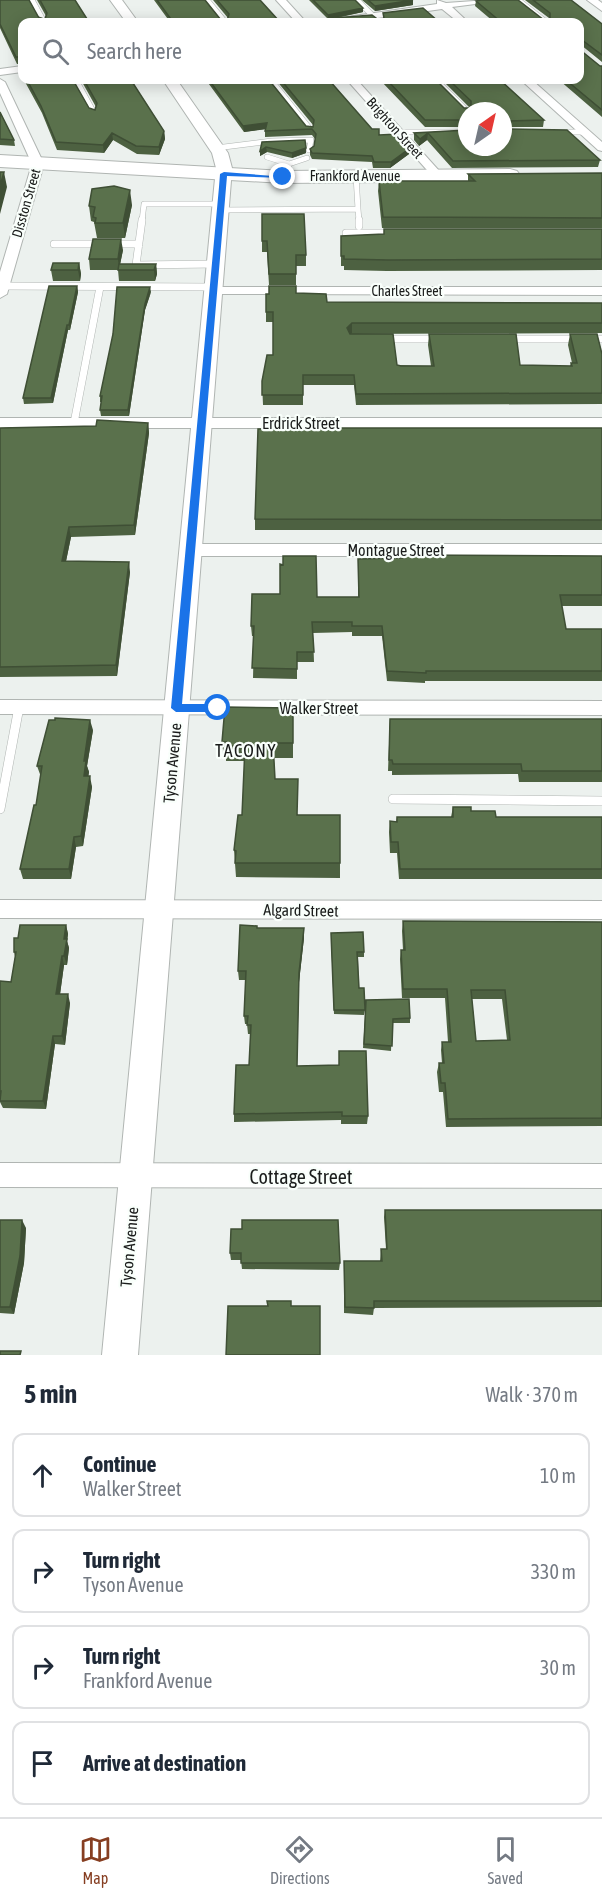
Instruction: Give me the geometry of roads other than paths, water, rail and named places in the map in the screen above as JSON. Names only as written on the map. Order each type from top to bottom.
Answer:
[{"type":"main road","name":"Frankford Avenue","points":[[0,161],[224,174],[288,170],[356,176],[529,175]]},
{"type":"street","points":[[116,0],[129,18]]},
{"type":"street","points":[[281,0],[297,18]]},
{"type":"street","points":[[380,18],[441,3],[483,0]]},
{"type":"street","points":[[592,0],[602,8]]},
{"type":"street","points":[[441,3],[458,18]]},
{"type":"street","points":[[0,72],[18,70]]},
{"type":"street","name":"Disston Street","points":[[0,82],[38,164],[4,268],[1,290]]},
{"type":"street","name":"Tyson Avenue","points":[[120,1355],[224,174],[224,161],[173,84]]},
{"type":"street","name":"Brighton Street","points":[[356,84],[438,176]]},
{"type":"street","points":[[530,84],[602,148]]},
{"type":"street","name":"Charles Street","points":[[214,281],[602,291]]},
{"type":"street","name":"Erdrick Street","points":[[0,423],[602,423]]},
{"type":"street","name":"Montague Street","points":[[190,550],[602,550]]},
{"type":"street","name":"Walker Street","points":[[0,707],[602,708]]},
{"type":"street","name":"Algard Street","points":[[0,909],[602,910]]},
{"type":"street","name":"Cottage Street","points":[[0,1175],[602,1176]]},
{"type":"lane","points":[[32,0],[42,18]]},
{"type":"lane","points":[[207,0],[222,18]]},
{"type":"lane","points":[[357,0],[375,18]]},
{"type":"lane","points":[[518,0],[541,18]]},
{"type":"lane","points":[[78,84],[94,113]]},
{"type":"lane","points":[[274,84],[310,129]]},
{"type":"lane","points":[[440,84],[458,102]]},
{"type":"lane","points":[[399,132],[458,132]]},
{"type":"lane","points":[[549,132],[584,132]]},
{"type":"lane","points":[[269,148],[275,140]]},
{"type":"lane","points":[[275,140],[277,148]]},
{"type":"lane","points":[[216,148],[275,140],[311,140],[309,150]]},
{"type":"lane","points":[[297,149],[299,140]]},
{"type":"lane","points":[[267,157],[288,170]]},
{"type":"lane","points":[[276,157],[288,170]]},
{"type":"lane","points":[[288,170],[295,158]]},
{"type":"lane","points":[[288,170],[307,158]]},
{"type":"lane","points":[[356,176],[359,226]]},
{"type":"lane","points":[[214,281],[136,265],[144,204],[358,209]]},
{"type":"lane","points":[[346,233],[404,233]]},
{"type":"lane","points":[[54,244],[139,244]]},
{"type":"lane","points":[[1,290],[214,281]]},
{"type":"lane","points":[[74,423],[100,287]]},
{"type":"lane","points":[[376,339],[447,339]]},
{"type":"lane","points":[[495,339],[602,339]]},
{"type":"lane","points":[[0,809],[19,707]]},
{"type":"lane","points":[[393,800],[602,801]]},
{"type":"district","name":"TACONY","points":[[246,750]]}]
